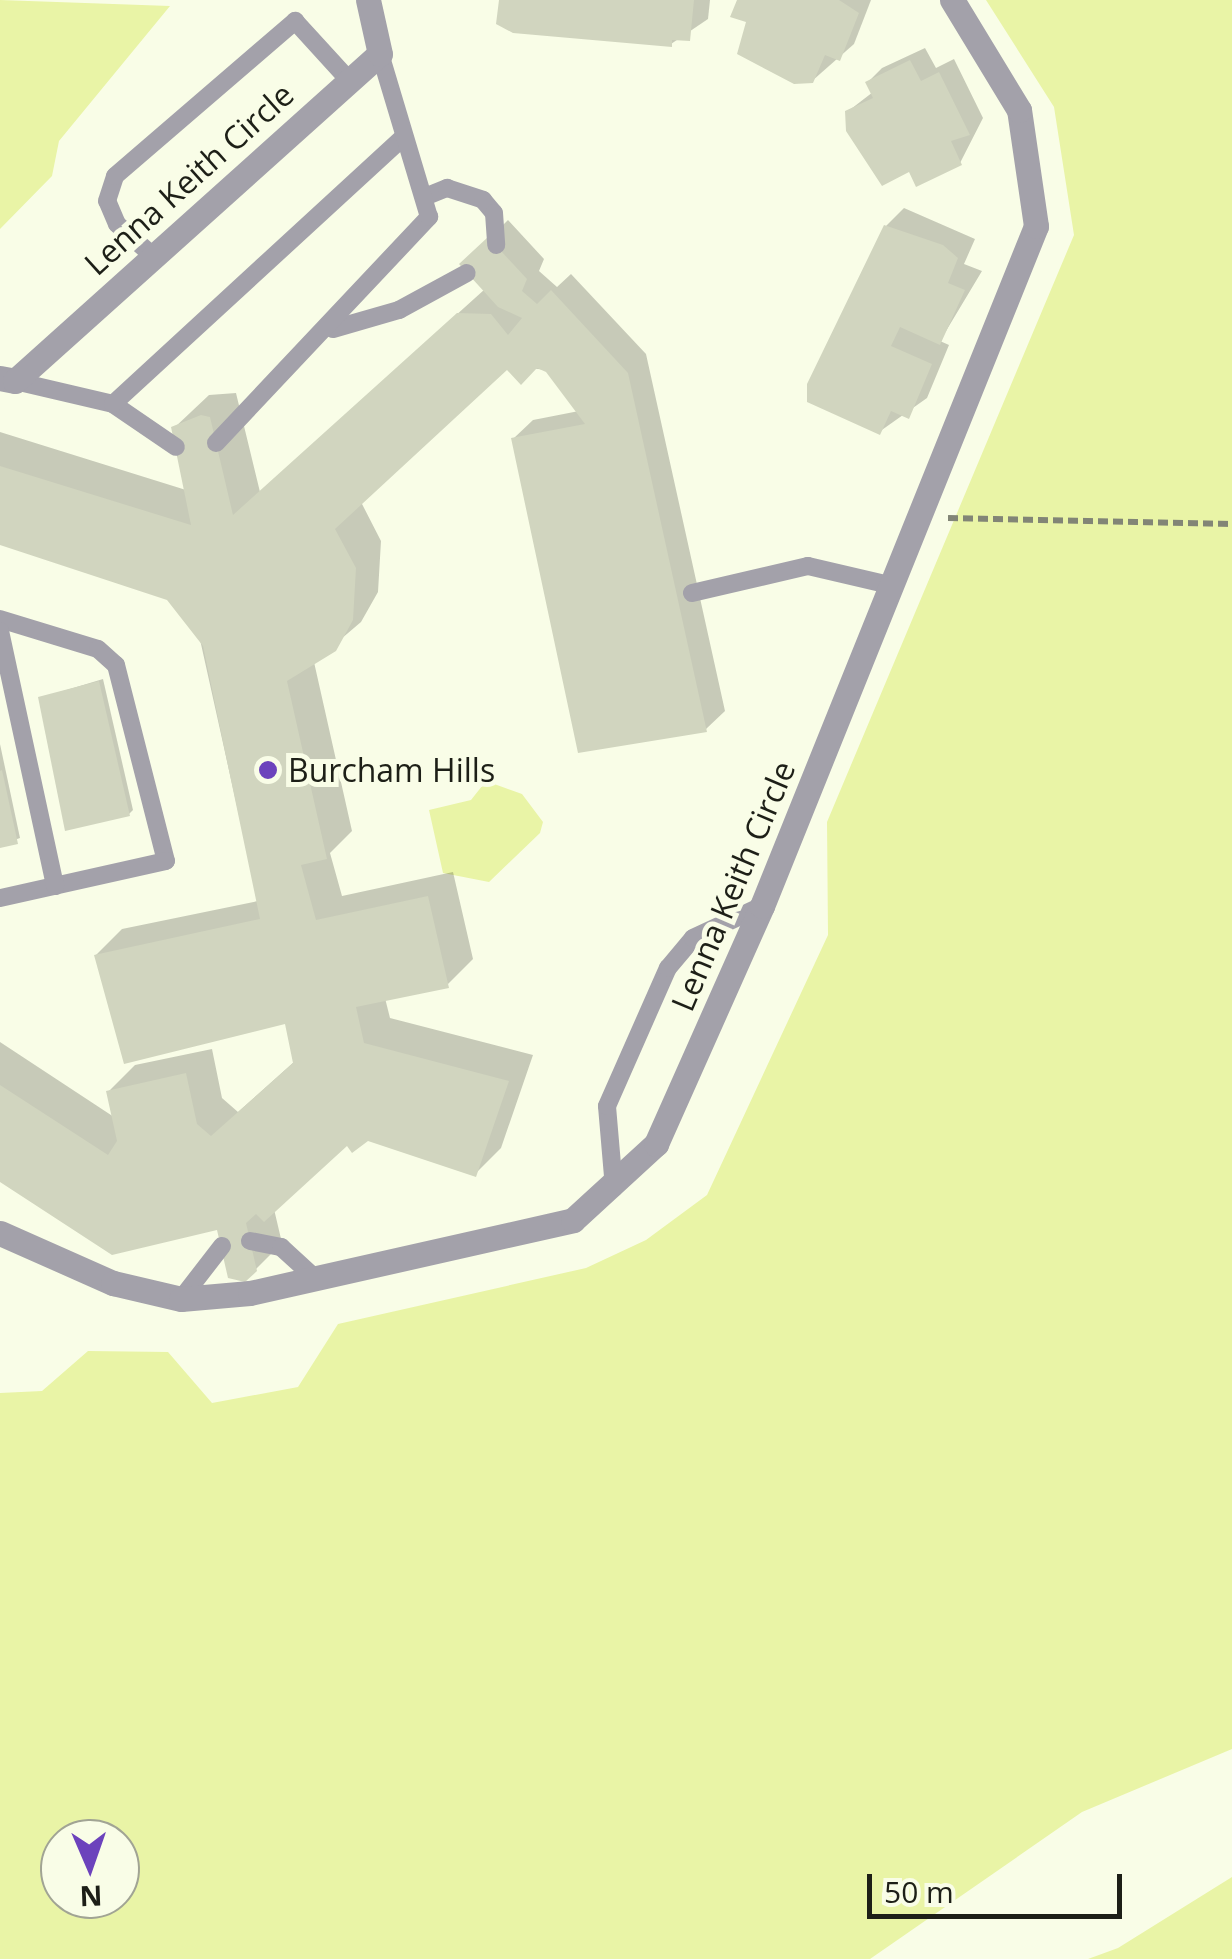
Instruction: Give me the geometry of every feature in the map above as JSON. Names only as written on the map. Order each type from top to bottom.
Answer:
[{"type":"street","points":[[368,0],[380,54]]},
{"type":"street","name":"Lenna Keith Circle","points":[[0,1233],[114,1284],[181,1298],[316,1278],[573,1220],[614,1188],[656,1144],[762,906],[925,510],[1036,226],[1019,110],[1000,66],[952,0]]},
{"type":"street","name":"Lenna Keith Circle","points":[[8,380],[380,54]]},
{"type":"lane","points":[[153,256],[117,224],[107,202],[115,176],[295,21],[348,79]]},
{"type":"lane","points":[[216,443],[333,330],[420,235],[427,196],[402,138],[380,54]]},
{"type":"lane","points":[[113,404],[402,138]]},
{"type":"lane","points":[[427,196],[447,188],[483,200],[496,245]]},
{"type":"lane","points":[[333,330],[400,310],[467,273]]},
{"type":"lane","points":[[8,380],[113,404],[176,447]]},
{"type":"lane","points":[[692,592],[808,566],[894,586]]},
{"type":"lane","points":[[0,619],[98,649],[116,665],[166,861],[0,898]]},
{"type":"lane","points":[[0,631],[54,886]]},
{"type":"lane","points":[[614,1188],[607,1106],[668,968],[692,938],[762,906]]},
{"type":"lane","points":[[250,1241],[281,1247],[316,1278]]},
{"type":"lane","points":[[181,1298],[222,1246]]},
{"type":"path","points":[[925,510],[992,522],[1232,524]]},
{"type":"green space","points":[[0,0],[170,6],[59,141],[52,176],[0,229]]},
{"type":"green space","points":[[986,0],[1232,0],[1232,1749],[1082,1812],[870,1959],[0,1959],[0,1393],[42,1391],[88,1351],[168,1352],[212,1403],[298,1387],[338,1324],[586,1268],[646,1240],[707,1195],[828,935],[827,822],[1074,235],[1054,107]]},
{"type":"green space","points":[[486,781],[522,794],[543,822],[540,833],[489,882],[443,873],[429,810],[471,800]]},
{"type":"green space","points":[[1232,1877],[1232,1959],[1088,1959],[1118,1948]]},
{"type":"building","points":[[499,0],[694,0],[690,41],[672,40],[672,47],[513,33],[496,24]]},
{"type":"building","points":[[737,0],[839,0],[859,13],[840,61],[825,55],[813,83],[794,84],[737,54],[746,22],[730,17]]},
{"type":"building","points":[[910,60],[921,81],[939,72],[970,135],[951,141],[962,165],[916,187],[909,172],[882,186],[846,131],[845,111],[873,98],[865,82]]},
{"type":"building","points":[[884,225],[943,245],[958,258],[948,283],[965,290],[940,345],[900,327],[891,346],[932,364],[909,419],[891,411],[880,435],[807,402],[807,384]]},
{"type":"building","name":"Burcham Hills","points":[[488,237],[527,279],[522,291],[537,304],[551,290],[628,373],[707,732],[578,753],[511,438],[585,424],[546,372],[537,368],[521,385],[507,370],[335,529],[356,568],[353,620],[336,651],[287,681],[327,859],[301,865],[316,920],[428,896],[449,988],[356,1007],[364,1043],[509,1081],[476,1177],[368,1141],[352,1153],[347,1146],[264,1222],[256,1214],[246,1223],[257,1271],[245,1282],[228,1278],[217,1230],[112,1255],[0,1182],[0,1085],[108,1155],[117,1141],[106,1091],[186,1073],[197,1124],[211,1136],[293,1063],[285,1024],[124,1064],[94,955],[260,919],[203,646],[167,600],[0,545],[0,466],[191,525],[171,427],[201,415],[210,417],[233,515],[457,313],[491,314],[508,335],[522,318],[498,307],[459,264]]},
{"type":"building","points":[[99,681],[130,816],[65,831],[38,697]]},
{"type":"building","points":[[0,771],[18,844],[0,848]]},
{"type":"place","name":"Burcham Hills","points":[[268,770]]}]
